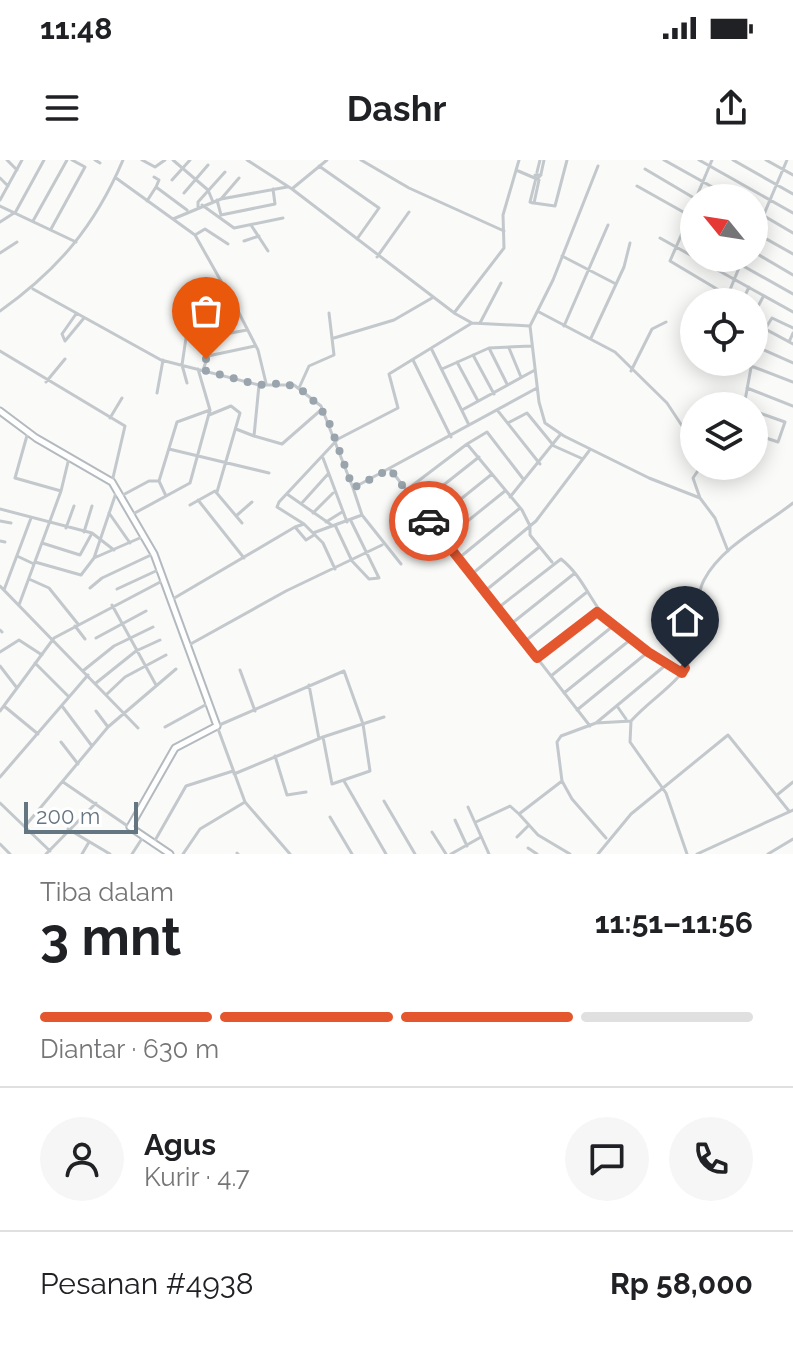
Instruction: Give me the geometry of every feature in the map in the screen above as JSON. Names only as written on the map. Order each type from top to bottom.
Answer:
[{"type":"street","points":[[7,160],[17,170]]},
{"type":"street","points":[[0,200],[22,160]]},
{"type":"street","points":[[0,222],[14,213],[44,160]]},
{"type":"street","points":[[33,221],[69,160],[85,167],[51,229]]},
{"type":"street","points":[[0,311],[33,289],[77,242],[116,178],[123,160]]},
{"type":"street","points":[[142,160],[155,167],[165,160]]},
{"type":"street","points":[[173,160],[217,200],[221,215],[234,228],[283,218]]},
{"type":"street","points":[[172,180],[190,160]]},
{"type":"street","points":[[247,160],[290,188],[454,313],[472,323],[530,326]]},
{"type":"street","points":[[173,219],[217,200],[290,188],[327,160]]},
{"type":"street","points":[[361,160],[409,188],[504,231]]},
{"type":"street","points":[[454,313],[502,252],[505,204],[519,160]]},
{"type":"street","points":[[542,160],[530,202],[555,206],[567,160]]},
{"type":"street","points":[[664,160],[707,184]]},
{"type":"street","points":[[699,160],[793,213]]},
{"type":"street","points":[[703,182],[712,160]]},
{"type":"street","points":[[733,160],[793,194]]},
{"type":"street","points":[[766,160],[793,175]]},
{"type":"street","points":[[768,206],[787,160]]},
{"type":"street","points":[[184,193],[208,165]]},
{"type":"street","points":[[319,166],[379,208],[357,239]]},
{"type":"street","points":[[598,166],[539,312],[530,326],[537,388],[545,423],[649,478],[700,498]]},
{"type":"street","points":[[645,169],[680,191]]},
{"type":"street","points":[[516,170],[538,176]]},
{"type":"street","points":[[200,206],[208,190],[225,172]]},
{"type":"street","points":[[147,201],[159,180],[154,177]]},
{"type":"street","points":[[0,178],[8,186]]},
{"type":"street","points":[[116,178],[195,235],[255,346],[266,384]]},
{"type":"street","points":[[217,200],[239,178]]},
{"type":"street","points":[[637,186],[680,210]]},
{"type":"street","points":[[156,187],[189,211]]},
{"type":"street","points":[[200,206],[213,215],[221,215],[274,205],[273,189]]},
{"type":"street","points":[[0,206],[77,242]]},
{"type":"street","points":[[377,257],[409,212]]},
{"type":"street","points":[[768,217],[793,233]]},
{"type":"street","points":[[251,225],[268,251]]},
{"type":"street","points":[[564,326],[608,225]]},
{"type":"street","points":[[195,235],[205,229],[228,244]]},
{"type":"street","points":[[244,241],[259,236]]},
{"type":"street","points":[[660,238],[680,249]]},
{"type":"street","points":[[680,238],[670,261],[715,288]]},
{"type":"street","points":[[768,240],[793,254]]},
{"type":"street","points":[[0,253],[17,242]]},
{"type":"street","points":[[591,338],[616,284],[630,243]]},
{"type":"street","points":[[562,256],[616,284]]},
{"type":"street","points":[[768,260],[793,275]]},
{"type":"street","points":[[722,272],[749,287]]},
{"type":"street","points":[[730,288],[737,272]]},
{"type":"street","points":[[754,272],[793,294]]},
{"type":"street","points":[[480,323],[501,283]]},
{"type":"street","points":[[33,289],[163,360],[259,385],[285,383],[299,388],[322,409],[362,515],[382,545],[401,564]]},
{"type":"street","points":[[334,338],[394,320],[432,298]]},
{"type":"street","points":[[768,298],[793,312]]},
{"type":"street","points":[[187,383],[182,365],[191,304]]},
{"type":"street","points":[[539,312],[615,352],[667,403],[680,423]]},
{"type":"street","points":[[239,313],[205,321],[204,329],[209,337],[247,330]]},
{"type":"street","points":[[299,388],[309,366],[334,355],[329,313]]},
{"type":"street","points":[[76,314],[62,334],[65,341],[84,318]]},
{"type":"street","points":[[768,324],[772,318],[793,330],[791,343],[768,331]]},
{"type":"street","points":[[631,371],[652,329],[666,322]]},
{"type":"street","points":[[335,569],[323,543],[304,524],[277,507],[336,440],[398,408],[399,402],[388,377],[472,323]]},
{"type":"street","points":[[188,327],[204,329]]},
{"type":"street","points":[[132,514],[190,483],[210,413],[200,369],[208,356],[255,346]]},
{"type":"street","points":[[442,369],[489,348],[531,346]]},
{"type":"street","points":[[489,348],[508,385]]},
{"type":"street","points":[[509,348],[522,378]]},
{"type":"street","points":[[432,350],[469,427]]},
{"type":"street","points":[[0,351],[46,382],[125,426],[112,482]]},
{"type":"street","points":[[768,352],[793,363]]},
{"type":"street","points":[[473,355],[494,394]]},
{"type":"street","points":[[46,382],[65,359]]},
{"type":"street","points":[[157,393],[163,360]]},
{"type":"street","points":[[413,360],[451,437]]},
{"type":"street","points":[[457,362],[478,402]]},
{"type":"street","points":[[462,410],[535,370]]},
{"type":"street","points":[[768,371],[793,382]]},
{"type":"street","points":[[746,392],[750,376]]},
{"type":"street","points":[[254,436],[259,385]]},
{"type":"street","points":[[353,488],[537,388]]},
{"type":"street","points":[[747,388],[793,406]]},
{"type":"street","points":[[110,418],[122,398]]},
{"type":"street","points":[[167,496],[159,481],[177,422],[231,406],[237,407],[240,413],[228,464],[217,492],[190,505]]},
{"type":"street","points":[[236,429],[282,444],[322,409]]},
{"type":"street","points":[[0,411],[69,458],[112,482],[154,554],[245,802],[290,854]]},
{"type":"street","points":[[498,411],[540,464]]},
{"type":"street","points":[[508,423],[528,414],[554,446],[584,459]]},
{"type":"street","points":[[768,416],[785,422],[778,442],[768,439]]},
{"type":"street","points":[[28,432],[15,478],[61,491]]},
{"type":"street","points":[[405,491],[487,432],[524,480]]},
{"type":"street","points":[[510,497],[540,464],[561,434]]},
{"type":"street","points":[[467,444],[520,508],[530,528],[530,535],[552,562]]},
{"type":"street","points":[[169,449],[269,473]]},
{"type":"street","points":[[472,574],[530,528],[590,449]]},
{"type":"street","points":[[287,494],[334,525],[352,561],[369,579],[379,578],[342,512],[323,456]]},
{"type":"street","points":[[417,506],[479,457]]},
{"type":"street","points":[[19,605],[61,491],[69,458]]},
{"type":"street","points":[[390,469],[590,726]]},
{"type":"street","points":[[301,504],[328,474]]},
{"type":"street","points":[[431,523],[492,474]]},
{"type":"street","points":[[694,480],[700,498],[715,518],[728,551]]},
{"type":"street","points":[[17,556],[78,576],[94,558],[118,493],[149,481],[159,481]]},
{"type":"street","points":[[444,540],[505,491]]},
{"type":"street","points":[[217,492],[242,523]]},
{"type":"street","points":[[313,513],[335,492]]},
{"type":"street","points":[[198,500],[244,558]]},
{"type":"street","points":[[236,516],[252,502]]},
{"type":"street","points":[[596,723],[629,721],[682,673],[696,647],[698,601],[703,582],[728,551],[793,503]]},
{"type":"street","points":[[66,528],[74,506]]},
{"type":"street","points":[[84,532],[92,506]]},
{"type":"street","points":[[459,558],[520,508]]},
{"type":"street","points":[[0,509],[92,533],[102,537],[114,550]]},
{"type":"street","points":[[326,522],[342,512]]},
{"type":"street","points":[[109,513],[130,543]]},
{"type":"street","points":[[295,527],[306,540],[313,534],[362,515]]},
{"type":"street","points":[[4,590],[31,518]]},
{"type":"street","points":[[0,521],[11,523]]},
{"type":"street","points":[[171,600],[304,524]]},
{"type":"street","points":[[42,543],[81,555],[92,533]]},
{"type":"street","points":[[94,558],[145,535]]},
{"type":"street","points":[[186,646],[275,596],[382,545]]},
{"type":"street","points":[[485,591],[539,547]]},
{"type":"street","points":[[90,588],[102,578],[154,554]]},
{"type":"street","points":[[498,608],[552,562],[562,560],[589,591],[597,612],[631,640],[682,673]]},
{"type":"street","points":[[117,589],[159,570]]},
{"type":"street","points":[[511,624],[575,573]]},
{"type":"street","points":[[29,579],[49,588],[85,639]]},
{"type":"street","points":[[38,734],[1,709],[54,638],[164,580]]},
{"type":"street","points":[[0,586],[54,638],[138,728]]},
{"type":"street","points":[[524,642],[589,591]]},
{"type":"street","points":[[112,605],[156,685]]},
{"type":"street","points":[[96,638],[146,611]]},
{"type":"street","points":[[537,658],[597,612]]},
{"type":"street","points":[[551,676],[613,626]]},
{"type":"street","points":[[84,670],[128,638],[153,627]]},
{"type":"street","points":[[0,652],[19,640],[42,655]]},
{"type":"street","points":[[96,683],[136,651],[160,640]]},
{"type":"street","points":[[564,693],[631,640]]},
{"type":"street","points":[[577,710],[648,652]]},
{"type":"street","points":[[107,694],[144,666],[166,655]]},
{"type":"street","points":[[35,663],[70,697]]},
{"type":"street","points":[[607,840],[562,781],[558,738],[596,723],[667,664]]},
{"type":"street","points":[[0,666],[17,688]]},
{"type":"street","points":[[26,825],[108,727],[176,669]]},
{"type":"street","points":[[240,670],[255,711]]},
{"type":"street","points":[[130,827],[175,748],[309,685],[346,673],[363,724],[371,771],[344,781],[331,782],[309,685]]},
{"type":"street","points":[[0,777],[88,675]]},
{"type":"street","points":[[165,727],[208,703]]},
{"type":"street","points":[[62,706],[92,746]]},
{"type":"street","points":[[617,706],[629,721],[630,742],[662,787],[687,854]]},
{"type":"street","points":[[96,711],[108,727]]},
{"type":"street","points":[[153,844],[186,786],[233,773],[384,717]]},
{"type":"street","points":[[598,854],[607,840],[662,787],[728,735],[763,783],[791,810],[697,854]]},
{"type":"street","points":[[61,742],[78,764]]},
{"type":"street","points":[[275,756],[287,795],[306,792]]},
{"type":"street","points":[[344,781],[386,854]]},
{"type":"street","points":[[519,814],[562,781]]},
{"type":"street","points":[[63,782],[168,853]]},
{"type":"street","points":[[777,795],[793,782]]},
{"type":"street","points":[[384,801],[415,854]]},
{"type":"street","points":[[183,854],[200,829],[245,802]]},
{"type":"street","points":[[0,803],[26,825],[48,852],[96,803]]},
{"type":"street","points":[[476,822],[510,806],[528,826],[570,854]]},
{"type":"street","points":[[468,807],[489,854]]},
{"type":"street","points":[[330,817],[352,854]]},
{"type":"street","points":[[455,820],[467,846]]},
{"type":"street","points":[[517,837],[528,826]]},
{"type":"street","points":[[68,829],[110,854]]},
{"type":"street","points":[[432,832],[448,854],[481,837]]},
{"type":"street","points":[[132,854],[143,837]]},
{"type":"street","points":[[768,854],[793,839]]},
{"type":"street","points":[[82,854],[89,842]]},
{"type":"street","points":[[0,844],[10,854]]},
{"type":"street","points":[[528,848],[537,854]]},
{"type":"way so far","points":[[206,359],[203,370],[259,385],[285,383],[307,393],[316,400],[327,417],[353,488],[390,469],[429,521]]},
{"type":"route","points":[[429,521],[537,658],[597,612],[648,652],[682,673],[685,668]]}]
